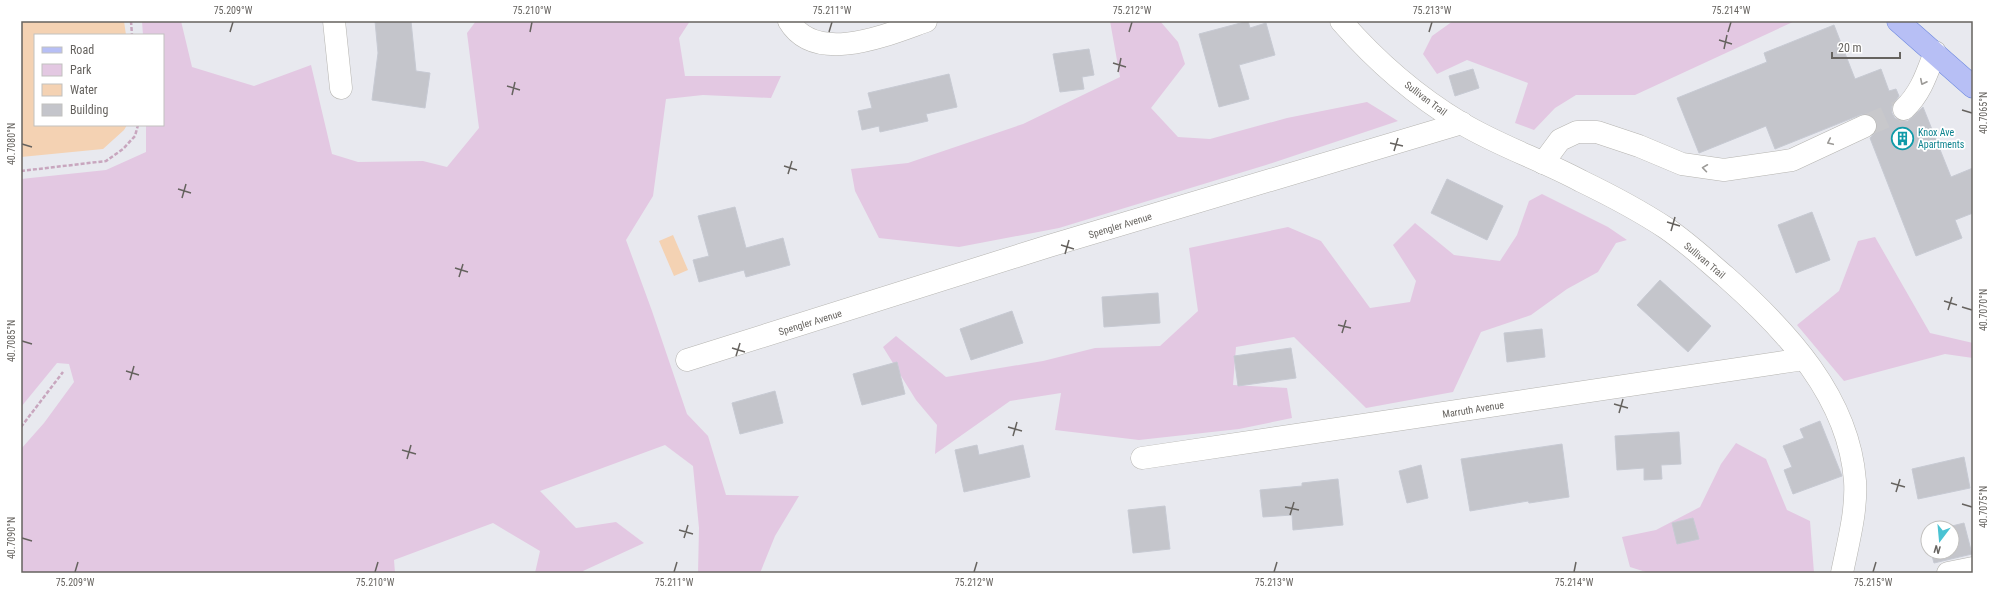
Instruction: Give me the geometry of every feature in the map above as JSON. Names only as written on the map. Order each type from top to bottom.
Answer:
[{"type":"main road","points":[[1898,21],[1973,87]]},
{"type":"street","points":[[334,21],[341,88]]},
{"type":"street","points":[[789,21],[794,29],[805,36],[826,44],[868,40],[926,21]]},
{"type":"street","name":"Sullivan Trail","points":[[1340,21],[1357,40],[1427,101],[1462,123],[1504,146],[1581,181],[1666,228],[1693,249],[1773,320],[1804,359],[1836,412],[1849,442],[1855,482],[1853,514],[1842,573]]},
{"type":"street","points":[[1904,109],[1913,100],[1924,83],[1935,52]]},
{"type":"street","name":"Spengler Avenue","points":[[687,360],[1049,246],[1462,123]]},
{"type":"street","points":[[1543,163],[1560,140],[1577,132],[1597,132],[1639,146],[1682,164],[1724,170],[1792,160],[1865,126]]},
{"type":"street","name":"Marruth Avenue","points":[[1142,458],[1804,359]]},
{"type":"street","points":[[1948,573],[1973,568]]},
{"type":"path","points":[[131,21],[132,34]]},
{"type":"path","points":[[21,171],[106,160],[122,150],[135,136],[138,126]]},
{"type":"path","points":[[21,427],[63,372]]},
{"type":"green space","points":[[142,21],[181,21],[192,67],[254,86],[311,65],[332,154],[358,162],[423,161],[447,167],[479,128],[467,33],[476,21],[690,21],[679,38],[685,76],[781,76],[771,98],[703,95],[666,99],[653,196],[626,240],[687,414],[708,436],[726,495],[799,496],[775,536],[760,573],[698,573],[699,528],[693,466],[665,445],[540,491],[576,528],[616,522],[644,543],[583,571],[584,573],[535,573],[540,551],[493,523],[394,560],[395,573],[21,573],[21,449],[44,423],[74,382],[69,364],[57,363],[21,407],[21,179],[106,170],[146,152],[146,126],[164,126],[164,34],[143,34]]},
{"type":"green space","points":[[1110,21],[1160,21],[1178,42],[1185,64],[1151,108],[1178,137],[1210,139],[1287,118],[1367,102],[1398,121],[1266,165],[1059,228],[959,247],[879,238],[855,191],[851,169],[908,163],[1023,124],[1120,77]]},
{"type":"green space","points":[[1453,21],[1795,21],[1635,95],[1576,95],[1555,108],[1534,130],[1515,123],[1528,83],[1467,60],[1437,74],[1423,54],[1432,36]]},
{"type":"green space","points":[[1542,194],[1608,227],[1627,240],[1616,243],[1598,272],[1567,289],[1531,315],[1481,332],[1453,392],[1366,408],[1294,337],[1236,347],[1233,385],[1287,388],[1292,418],[1239,429],[1139,440],[1055,430],[1061,393],[1010,401],[935,454],[937,425],[916,400],[883,347],[896,336],[946,377],[1043,361],[1095,348],[1160,346],[1198,311],[1189,248],[1288,227],[1321,241],[1370,308],[1410,302],[1416,281],[1393,245],[1415,223],[1454,255],[1500,261],[1517,235],[1529,201]]},
{"type":"green space","points":[[1875,237],[1930,333],[1973,343],[1973,358],[1945,354],[1844,381],[1797,325],[1839,291],[1858,241]]},
{"type":"green space","points":[[1736,443],[1766,459],[1787,510],[1810,521],[1814,573],[1649,573],[1630,567],[1622,537],[1656,530],[1700,507],[1721,464]]},
{"type":"water","points":[[21,21],[124,21],[126,34],[34,34],[34,126],[126,126],[124,130],[103,149],[21,157]]},
{"type":"water","points":[[673,235],[688,270],[674,276],[659,241]]},
{"type":"building","points":[[375,21],[411,21],[416,71],[430,73],[425,108],[372,100],[378,53]]},
{"type":"building","points":[[1248,21],[1250,28],[1266,23],[1275,55],[1239,65],[1249,99],[1219,107],[1199,34]]},
{"type":"building","name":"Knox Ave Apartments","points":[[1834,25],[1855,79],[1881,69],[1889,91],[1896,89],[1899,96],[1892,106],[1892,113],[1895,118],[1901,121],[1908,121],[1923,107],[1951,177],[1973,168],[1973,213],[1955,220],[1962,238],[1916,256],[1870,138],[1875,133],[1877,127],[1876,121],[1872,116],[1866,114],[1860,115],[1775,149],[1766,126],[1699,153],[1677,98],[1767,62],[1764,53]]},
{"type":"building","points":[[1089,49],[1094,75],[1082,77],[1084,89],[1060,92],[1053,54]]},
{"type":"building","points":[[1473,69],[1479,88],[1455,96],[1449,76]]},
{"type":"building","points":[[949,74],[957,107],[926,114],[928,121],[880,132],[879,126],[862,130],[858,111],[872,108],[868,93]]},
{"type":"building","points":[[1447,179],[1503,206],[1487,240],[1431,213]]},
{"type":"building","points":[[735,207],[746,248],[783,238],[790,265],[746,277],[744,270],[699,282],[693,260],[709,256],[698,216]]},
{"type":"building","points":[[1812,212],[1830,260],[1796,273],[1778,225]]},
{"type":"building","points":[[1660,280],[1711,326],[1688,352],[1637,305]]},
{"type":"building","points":[[1158,293],[1160,323],[1104,327],[1102,297]]},
{"type":"building","points":[[1012,311],[1023,343],[971,360],[960,329]]},
{"type":"building","points":[[1542,329],[1545,357],[1507,362],[1504,333]]},
{"type":"building","points":[[1291,348],[1296,378],[1238,386],[1234,356]]},
{"type":"building","points":[[897,362],[905,394],[862,405],[853,374]]},
{"type":"building","points":[[775,391],[783,423],[740,434],[732,403]]},
{"type":"building","points":[[1820,421],[1842,476],[1793,494],[1784,470],[1792,467],[1783,446],[1804,438],[1800,429]]},
{"type":"building","points":[[1679,432],[1681,464],[1661,465],[1662,479],[1644,480],[1644,468],[1617,470],[1615,436]]},
{"type":"building","points":[[1562,444],[1569,497],[1529,503],[1528,501],[1470,511],[1461,459]]},
{"type":"building","points":[[977,445],[979,455],[1023,445],[1030,477],[964,492],[955,450]]},
{"type":"building","points":[[1964,457],[1970,488],[1918,499],[1912,469]]},
{"type":"building","points":[[1421,465],[1428,498],[1407,503],[1399,471]]},
{"type":"building","points":[[1338,479],[1343,525],[1293,530],[1292,515],[1263,517],[1260,490],[1302,486],[1302,483]]},
{"type":"building","points":[[1165,506],[1170,549],[1133,553],[1128,510]]},
{"type":"building","points":[[1693,518],[1699,539],[1677,544],[1672,523]]},
{"type":"building","points":[[1964,523],[1972,554],[1960,557],[1960,524]]},
{"type":"building","points":[[1933,560],[1947,560],[1934,563]]},
{"type":"tunnel","points":[[1865,126],[1904,109]]},
{"type":"place","name":"Knox Ave Apartments","points":[[1903,138]]}]
